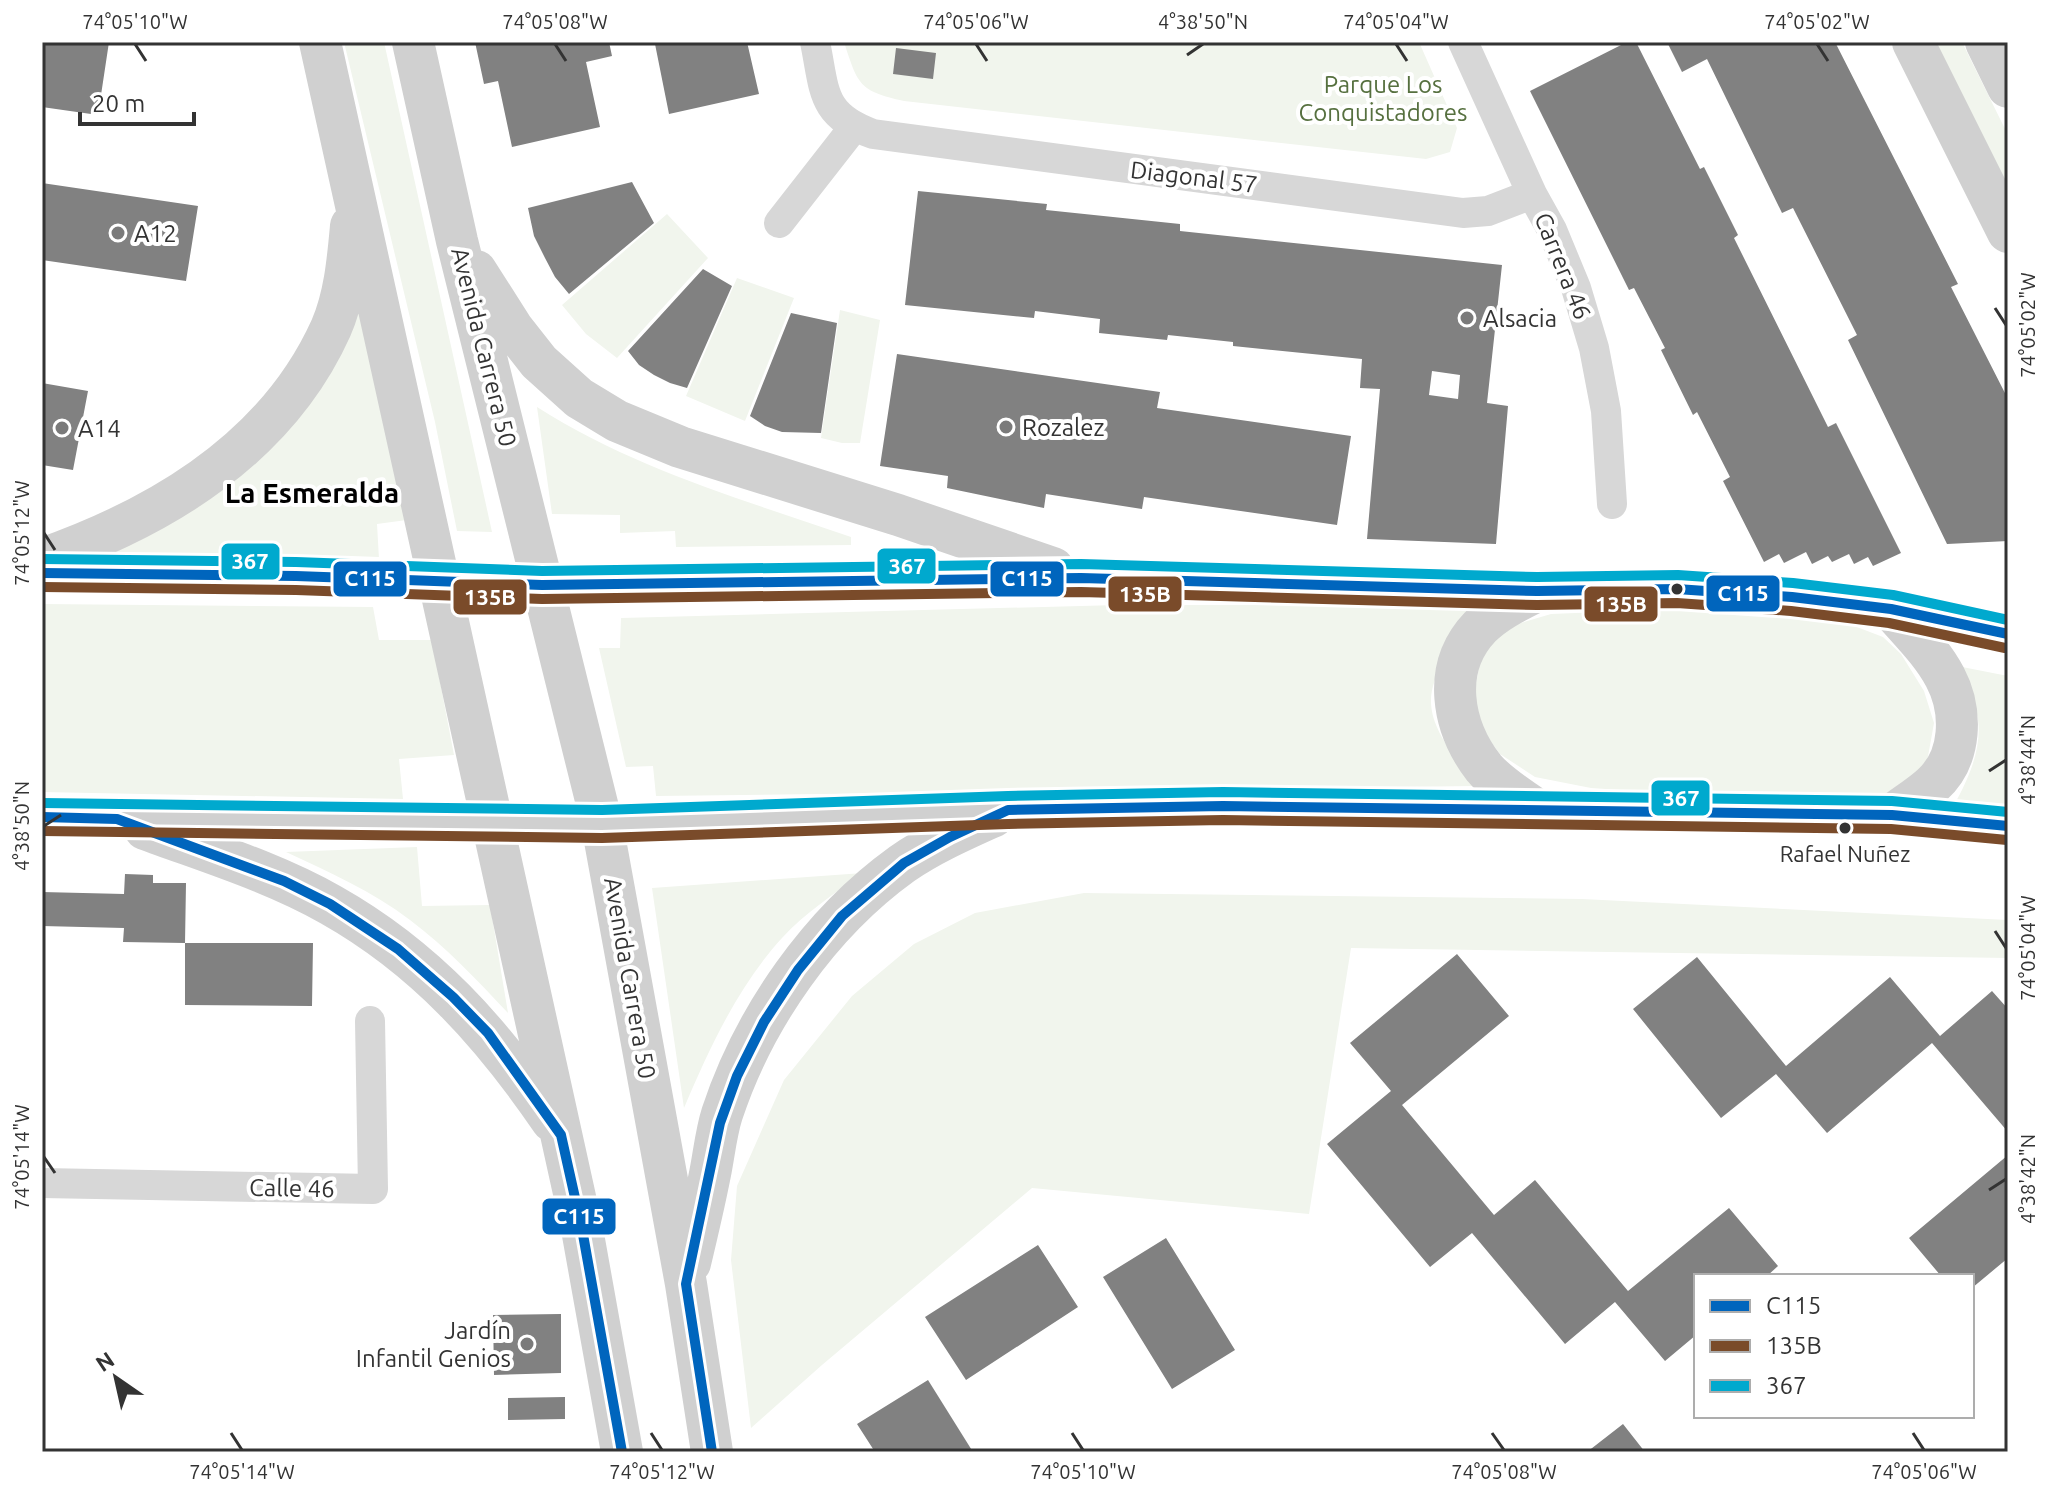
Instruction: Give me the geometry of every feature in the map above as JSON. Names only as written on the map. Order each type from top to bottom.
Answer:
[{"type":"main road","points":[[320,42],[582,1229],[622,1452]]},
{"type":"main road","name":"Avenida Carrera 50","points":[[413,42],[457,241],[602,824],[686,1284],[712,1452]]},
{"type":"main road","points":[[1913,42],[2008,232]]},
{"type":"main road","points":[[1986,42],[2008,87]]},
{"type":"main road","points":[[42,559],[103,536],[146,514],[210,475],[243,449],[272,420],[298,387],[331,327],[343,286],[355,193]]},
{"type":"main road","points":[[457,241],[513,329],[539,362],[572,393],[617,421],[680,447],[898,515],[1081,578]]},
{"type":"main road","points":[[42,573],[296,576],[542,585],[1081,578],[1537,591],[1677,589],[1792,597],[1891,609],[2008,634]]},
{"type":"main road","points":[[1537,591],[1506,607],[1480,628],[1466,648],[1456,671],[1454,703],[1459,723],[1485,769],[1537,810]]},
{"type":"main road","points":[[1891,609],[1927,650],[1945,677],[1955,704],[1957,730],[1953,756],[1934,784],[1892,815]]},
{"type":"main road","points":[[1958,622],[2008,613]]},
{"type":"main road","points":[[42,817],[602,824],[1223,806],[1892,815],[2008,826]]},
{"type":"main road","points":[[686,1284],[722,1115],[764,1022],[798,970],[842,916],[904,863],[1008,810]]},
{"type":"main road","points":[[117,819],[284,881],[330,904],[398,949],[453,997],[488,1033],[561,1135]]},
{"type":"street","points":[[779,223],[854,127],[834,112],[823,89],[815,42]]},
{"type":"street","name":"Carrera 46","points":[[1463,42],[1532,194],[1552,230],[1576,288],[1594,348],[1606,411],[1612,504]]},
{"type":"street","name":"Diagonal 57","points":[[854,127],[906,140],[1463,213],[1488,211],[1532,194]]},
{"type":"street","name":"Calle 46","points":[[42,1183],[373,1189],[370,1021]]},
{"type":"green space","points":[[344,42],[384,42],[492,532],[457,531],[435,422]]},
{"type":"green space","name":"Parque Los Conquistadores","points":[[844,42],[1419,42],[1457,128],[1450,152],[1426,159],[904,101],[878,94],[862,84]]},
{"type":"green space","points":[[1934,42],[1962,42],[2008,135],[2008,198]]},
{"type":"green space","points":[[667,214],[708,258],[617,358],[586,334],[562,305]]},
{"type":"green space","points":[[737,278],[794,298],[745,421],[686,396]]},
{"type":"green space","points":[[366,293],[414,519],[377,524],[379,559],[81,561],[134,537]]},
{"type":"green space","points":[[840,310],[880,320],[860,443],[821,438]]},
{"type":"green space","points":[[537,407],[574,429],[651,466],[851,537],[851,545],[676,547],[675,531],[620,533],[620,515],[552,514]]},
{"type":"green space","points":[[42,604],[373,607],[379,640],[432,640],[454,755],[399,759],[403,799],[42,792]]},
{"type":"green space","points":[[1118,605],[1482,605],[1447,657],[1431,695],[1432,713],[1440,733],[1476,786],[656,796],[653,766],[626,767],[599,648],[620,648],[621,618]]},
{"type":"green space","points":[[1735,610],[1849,624],[1883,637],[1901,654],[1924,691],[1934,723],[1927,762],[1897,792],[1839,805],[1591,788],[1535,777],[1500,754],[1480,727],[1473,700],[1483,646],[1511,626],[1551,614]]},
{"type":"green space","points":[[1947,664],[2008,676],[2008,809],[1954,805],[1973,764],[1979,731],[1974,705]]},
{"type":"green space","points":[[417,847],[422,906],[490,905],[508,1013],[449,953],[410,920],[365,891],[286,852]]},
{"type":"green space","points":[[863,873],[800,920],[766,957],[726,1019],[684,1108],[652,888]]},
{"type":"green space","points":[[1084,893],[1582,899],[2008,920],[2008,958],[1351,948],[1309,1214],[1032,1188],[751,1428],[731,1260],[737,1186],[784,1080],[852,996],[914,944],[975,913]]},
{"type":"building","points":[[42,42],[109,42],[98,115],[42,107]]},
{"type":"building","points":[[475,42],[609,42],[612,56],[586,62],[600,127],[512,147],[498,81],[484,84]]},
{"type":"building","points":[[747,42],[759,94],[669,114],[655,44]]},
{"type":"building","points":[[1627,42],[1636,42],[1700,169],[1704,167],[1738,235],[1734,238],[1828,427],[1836,423],[1901,553],[1873,566],[1868,557],[1854,564],[1849,554],[1832,562],[1828,556],[1812,564],[1806,552],[1784,563],[1779,554],[1764,562],[1723,481],[1730,477],[1697,412],[1693,415],[1661,350],[1665,348],[1634,288],[1629,290],[1530,91]]},
{"type":"building","points":[[1667,42],[1835,42],[1958,284],[1951,287],[2008,399],[2008,541],[1947,544],[1848,340],[1857,335],[1793,208],[1782,213],[1707,59],[1682,72]]},
{"type":"building","points":[[896,48],[936,53],[933,79],[893,74]]},
{"type":"building","points":[[632,182],[654,223],[569,294],[555,277],[534,236],[528,208]]},
{"type":"building","name":"A12","points":[[42,183],[198,206],[186,281],[42,260]]},
{"type":"building","points":[[918,191],[1047,204],[1046,210],[1180,224],[1180,231],[1502,265],[1487,403],[1508,406],[1496,544],[1367,539],[1380,389],[1360,388],[1362,359],[1233,346],[1233,342],[1168,335],[1167,340],[1099,333],[1100,319],[1035,311],[1034,318],[905,305]],"holes":[[[1432,371],[1460,375],[1458,399],[1429,395]]]},
{"type":"building","points":[[703,269],[732,286],[687,388],[654,375],[639,365],[628,351]]},
{"type":"building","points":[[791,313],[837,323],[821,433],[782,432],[750,416]]},
{"type":"building","points":[[897,354],[1160,392],[1157,408],[1351,436],[1337,525],[1144,497],[1142,509],[1046,494],[1044,508],[947,488],[948,476],[880,466]]},
{"type":"building","name":"A14","points":[[42,383],[88,391],[73,470],[42,465]]},
{"type":"building","points":[[125,874],[153,875],[153,883],[186,883],[185,943],[123,942],[124,928],[42,926],[42,892],[124,894]]},
{"type":"building","points":[[185,943],[313,943],[312,1006],[185,1005]]},
{"type":"building","points":[[1457,954],[1509,1016],[1402,1105],[1494,1215],[1535,1180],[1628,1291],[1729,1208],[1778,1266],[1769,1274],[1694,1274],[1694,1337],[1665,1361],[1615,1302],[1565,1344],[1472,1233],[1430,1267],[1327,1144],[1391,1091],[1350,1043]]},
{"type":"building","points":[[1697,957],[1786,1066],[1890,977],[1940,1036],[1992,991],[2008,1009],[2008,1132],[1932,1043],[1827,1133],[1776,1074],[1721,1118],[1633,1009]]},
{"type":"building","points":[[2008,1155],[2008,1258],[1974,1286],[1974,1274],[1939,1274],[1909,1238]]},
{"type":"building","points":[[1166,1238],[1235,1350],[1172,1389],[1103,1277]]},
{"type":"building","points":[[1038,1245],[1078,1307],[966,1380],[925,1317]]},
{"type":"building","name":"Jardín Infantil Genios","points":[[561,1314],[561,1373],[494,1375],[493,1315]]},
{"type":"building","points":[[928,1380],[973,1452],[875,1452],[857,1424]]},
{"type":"building","points":[[565,1397],[565,1419],[508,1420],[508,1398]]},
{"type":"building","points":[[1623,1424],[1645,1452],[1587,1452]]},
{"type":"transit line","name":"367","points":[[42,559],[296,562],[542,571],[1081,564],[1537,577],[1678,575],[1793,583],[1893,595],[2008,620]]},
{"type":"transit line","name":"C115","points":[[42,573],[296,576],[542,585],[1081,578],[1537,591],[1677,589],[1792,597],[1891,609],[2008,634]]},
{"type":"transit line","name":"135B","points":[[42,587],[296,590],[542,599],[1081,592],[1537,605],[1677,603],[1791,611],[1889,623],[2005,648]]},
{"type":"transit line","name":"367","points":[[42,803],[602,810],[1223,792],[1892,801],[2008,812]]},
{"type":"transit line","name":"C115","points":[[712,1452],[686,1284],[720,1123],[737,1076],[764,1022],[798,970],[842,916],[904,863],[950,837],[1008,810],[1223,806],[1892,815],[2008,826]]},
{"type":"transit line","name":"C115","points":[[42,817],[117,819],[284,881],[330,904],[398,949],[453,997],[488,1033],[561,1135],[582,1229],[622,1452]]},
{"type":"transit line","name":"135B","points":[[42,831],[602,838],[1223,820],[1891,829],[2007,840]]},
{"type":"place","name":"A12","points":[[118,233]]},
{"type":"place","name":"Alsacia","points":[[1467,318]]},
{"type":"place","name":"Rozalez","points":[[1006,427]]},
{"type":"place","name":"A14","points":[[62,428]]},
{"type":"place","name":"Rafael Nuñez","points":[[1845,828]]},
{"type":"place","name":"Jardín Infantil Genios","points":[[527,1344]]},
{"type":"district","name":"La Esmeralda","points":[[312,492]]}]
